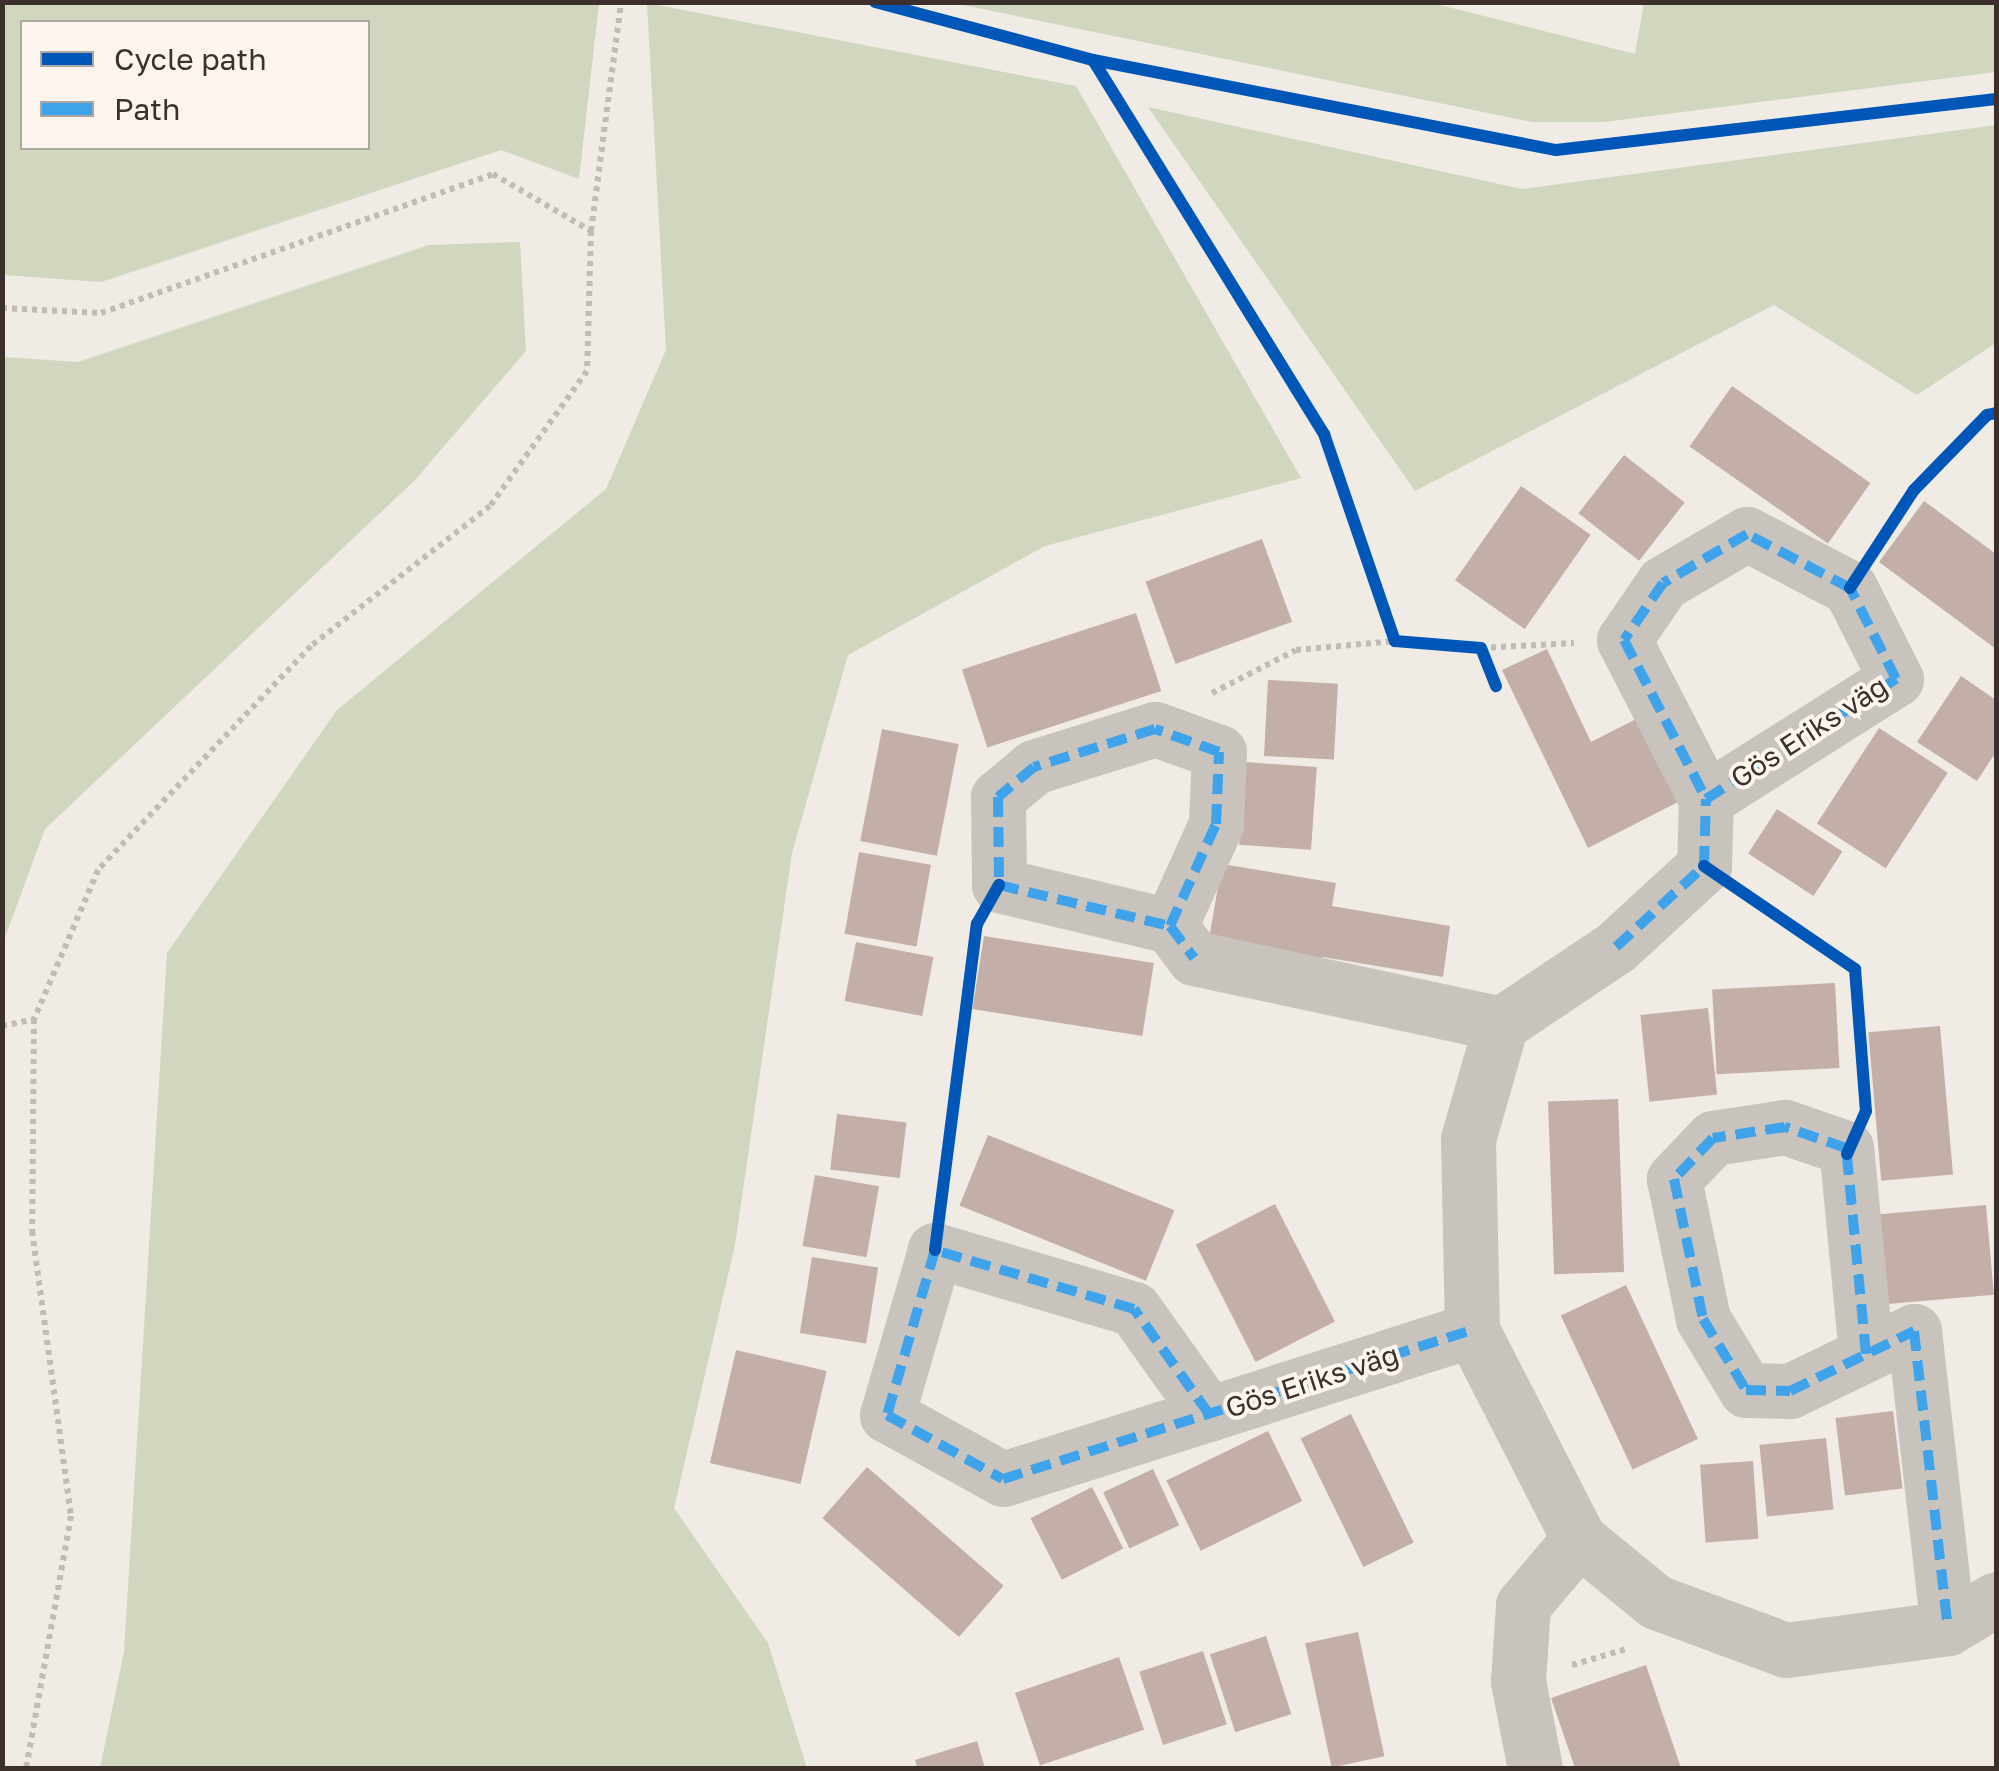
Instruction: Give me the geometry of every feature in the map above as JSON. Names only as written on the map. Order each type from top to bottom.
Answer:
[{"type":"street","name":"Gös Eriks väg","points":[[1501,1024],[1616,947],[1704,866],[1706,799],[1624,640],[1663,583],[1747,534],[1850,588],[1896,678],[1706,799]]},
{"type":"street","points":[[1182,942],[1216,824],[1219,752],[1155,730],[1034,767],[998,797],[999,885],[1182,942],[1501,1024],[1468,1139],[1472,1330],[1579,1538],[1656,1602],[1786,1650],[1948,1628],[1996,1598]]},
{"type":"street","points":[[1866,1354],[1846,1148],[1785,1126],[1712,1138],[1674,1179],[1703,1319],[1746,1390],[1790,1390],[1866,1354],[1914,1331],[1948,1628]]},
{"type":"street","name":"Gös Eriks väg","points":[[1209,1414],[1134,1309],[935,1250],[887,1416],[1002,1479],[1209,1414],[1472,1330]]},
{"type":"street","points":[[1536,1768],[1518,1681],[1523,1605],[1579,1538]]},
{"type":"path","points":[[26,1768],[71,1516],[32,1231],[34,1019],[98,870],[311,646],[490,506],[587,371],[591,231],[621,2]]},
{"type":"path","points":[[2,308],[100,314],[493,174],[591,231]]},
{"type":"path","points":[[1389,622],[1395,641]]},
{"type":"path","points":[[1464,647],[1483,655],[1624,640]]},
{"type":"path","points":[[1155,730],[1239,676],[1296,650],[1412,642]]},
{"type":"path","points":[[2,1026],[34,1019]]},
{"type":"green space","points":[[2,3],[599,3],[579,179],[501,150],[101,282],[3,275]]},
{"type":"green space","points":[[647,3],[1076,86],[1301,478],[1045,546],[848,655],[792,853],[735,1245],[674,1508],[768,1643],[807,1768],[100,1768],[124,1652],[167,953],[337,710],[606,489],[666,350]]},
{"type":"green space","points":[[953,3],[1432,3],[1635,54],[1644,3],[1996,3],[1996,72],[1604,122],[1532,122]]},
{"type":"green space","points":[[1148,107],[1522,189],[1996,125],[1996,343],[1917,395],[1774,305],[1415,491]]},
{"type":"green space","points":[[520,242],[526,351],[415,480],[45,829],[3,943],[3,357],[78,362],[429,245]]},
{"type":"building","points":[[1732,386],[1870,483],[1828,544],[1690,447]]},
{"type":"building","points":[[1624,455],[1685,502],[1639,561],[1578,513]]},
{"type":"building","points":[[1521,486],[1591,535],[1525,629],[1455,580]]},
{"type":"building","points":[[1924,501],[1996,554],[1996,649],[1879,562]]},
{"type":"building","points":[[1262,539],[1292,622],[1176,664],[1145,581]]},
{"type":"building","points":[[1136,613],[1161,691],[987,748],[962,670]]},
{"type":"building","points":[[1547,649],[1591,742],[1640,717],[1682,800],[1588,848],[1502,670]]},
{"type":"building","points":[[1961,676],[1996,700],[1996,752],[1977,781],[1917,742]]},
{"type":"building","points":[[1268,680],[1338,684],[1334,760],[1264,756]]},
{"type":"building","points":[[1879,728],[1948,773],[1886,868],[1817,824]]},
{"type":"building","points":[[882,729],[959,744],[937,856],[860,841]]},
{"type":"building","points":[[1245,762],[1317,767],[1311,850],[1239,845]]},
{"type":"building","points":[[1777,809],[1842,851],[1814,896],[1748,853]]},
{"type":"building","points":[[859,852],[931,865],[916,946],[845,934]]},
{"type":"building","points":[[1222,864],[1336,883],[1332,906],[1450,926],[1443,977],[1323,957],[1322,969],[1207,950]]},
{"type":"building","points":[[984,936],[1154,963],[1142,1036],[972,1009]]},
{"type":"building","points":[[856,942],[934,957],[922,1016],[845,1001]]},
{"type":"building","points":[[1835,983],[1839,1068],[1717,1074],[1712,989]]},
{"type":"building","points":[[1708,1008],[1717,1095],[1649,1102],[1640,1015]]},
{"type":"building","points":[[1940,1026],[1953,1174],[1881,1181],[1868,1032]]},
{"type":"building","points":[[1618,1099],[1624,1272],[1554,1274],[1548,1101]]},
{"type":"building","points":[[837,1114],[906,1123],[900,1178],[830,1170]]},
{"type":"building","points":[[988,1135],[1174,1210],[1146,1281],[960,1205]]},
{"type":"building","points":[[815,1175],[879,1186],[867,1257],[802,1246]]},
{"type":"building","points":[[1275,1204],[1335,1322],[1256,1362],[1196,1244]]},
{"type":"building","points":[[1986,1205],[1994,1295],[1879,1305],[1871,1215]]},
{"type":"building","points":[[812,1257],[878,1267],[866,1344],[800,1333]]},
{"type":"building","points":[[1626,1285],[1698,1439],[1633,1470],[1561,1315]]},
{"type":"building","points":[[736,1350],[827,1371],[801,1484],[710,1463]]},
{"type":"building","points":[[1893,1411],[1903,1488],[1845,1495],[1835,1418]]},
{"type":"building","points":[[1351,1414],[1414,1543],[1363,1567],[1301,1439]]},
{"type":"building","points":[[1268,1431],[1302,1501],[1201,1551],[1166,1481]]},
{"type":"building","points":[[1826,1438],[1834,1510],[1767,1517],[1759,1445]]},
{"type":"building","points":[[1753,1461],[1758,1539],[1706,1543],[1700,1465]]},
{"type":"building","points":[[867,1467],[1004,1586],[959,1637],[822,1518]]},
{"type":"building","points":[[1153,1469],[1179,1525],[1129,1548],[1103,1492]]},
{"type":"building","points":[[1092,1487],[1123,1548],[1062,1580],[1031,1518]]},
{"type":"building","points":[[1358,1632],[1384,1756],[1332,1767],[1305,1643]]},
{"type":"building","points":[[1266,1636],[1291,1714],[1235,1732],[1210,1654]]},
{"type":"building","points":[[1203,1651],[1227,1724],[1163,1745],[1139,1672]]},
{"type":"building","points":[[1119,1657],[1144,1730],[1040,1766],[1015,1693]]},
{"type":"building","points":[[1646,1665],[1681,1768],[1575,1768],[1551,1698]]},
{"type":"building","points":[[977,1741],[985,1768],[917,1768],[915,1760]]},
{"type":"marked path","points":[[1616,947],[1704,866],[1706,799],[1896,679],[1850,588],[1747,534],[1663,583],[1624,640],[1706,799]]},
{"type":"marked path","points":[[1170,926],[1216,824],[1219,752],[1155,729],[1034,767],[998,797],[999,885],[1170,926],[1194,958]]},
{"type":"marked path","points":[[1866,1354],[1846,1148],[1785,1127],[1713,1138],[1674,1179],[1703,1319],[1746,1390],[1790,1391],[1914,1331],[1948,1628]]},
{"type":"marked path","points":[[1209,1414],[1134,1309],[935,1250],[887,1415],[1003,1479],[1390,1356],[1472,1330]]},
{"type":"cycle path","points":[[875,2],[1093,60],[1556,150],[1996,99]]},
{"type":"cycle path","points":[[1093,60],[1324,434],[1395,641],[1481,648],[1496,686]]},
{"type":"cycle path","points":[[1850,588],[1914,490],[1987,415],[1996,413]]},
{"type":"cycle path","points":[[1704,866],[1855,969],[1866,1111],[1847,1154]]},
{"type":"cycle path","points":[[935,1250],[977,924],[999,885]]}]
